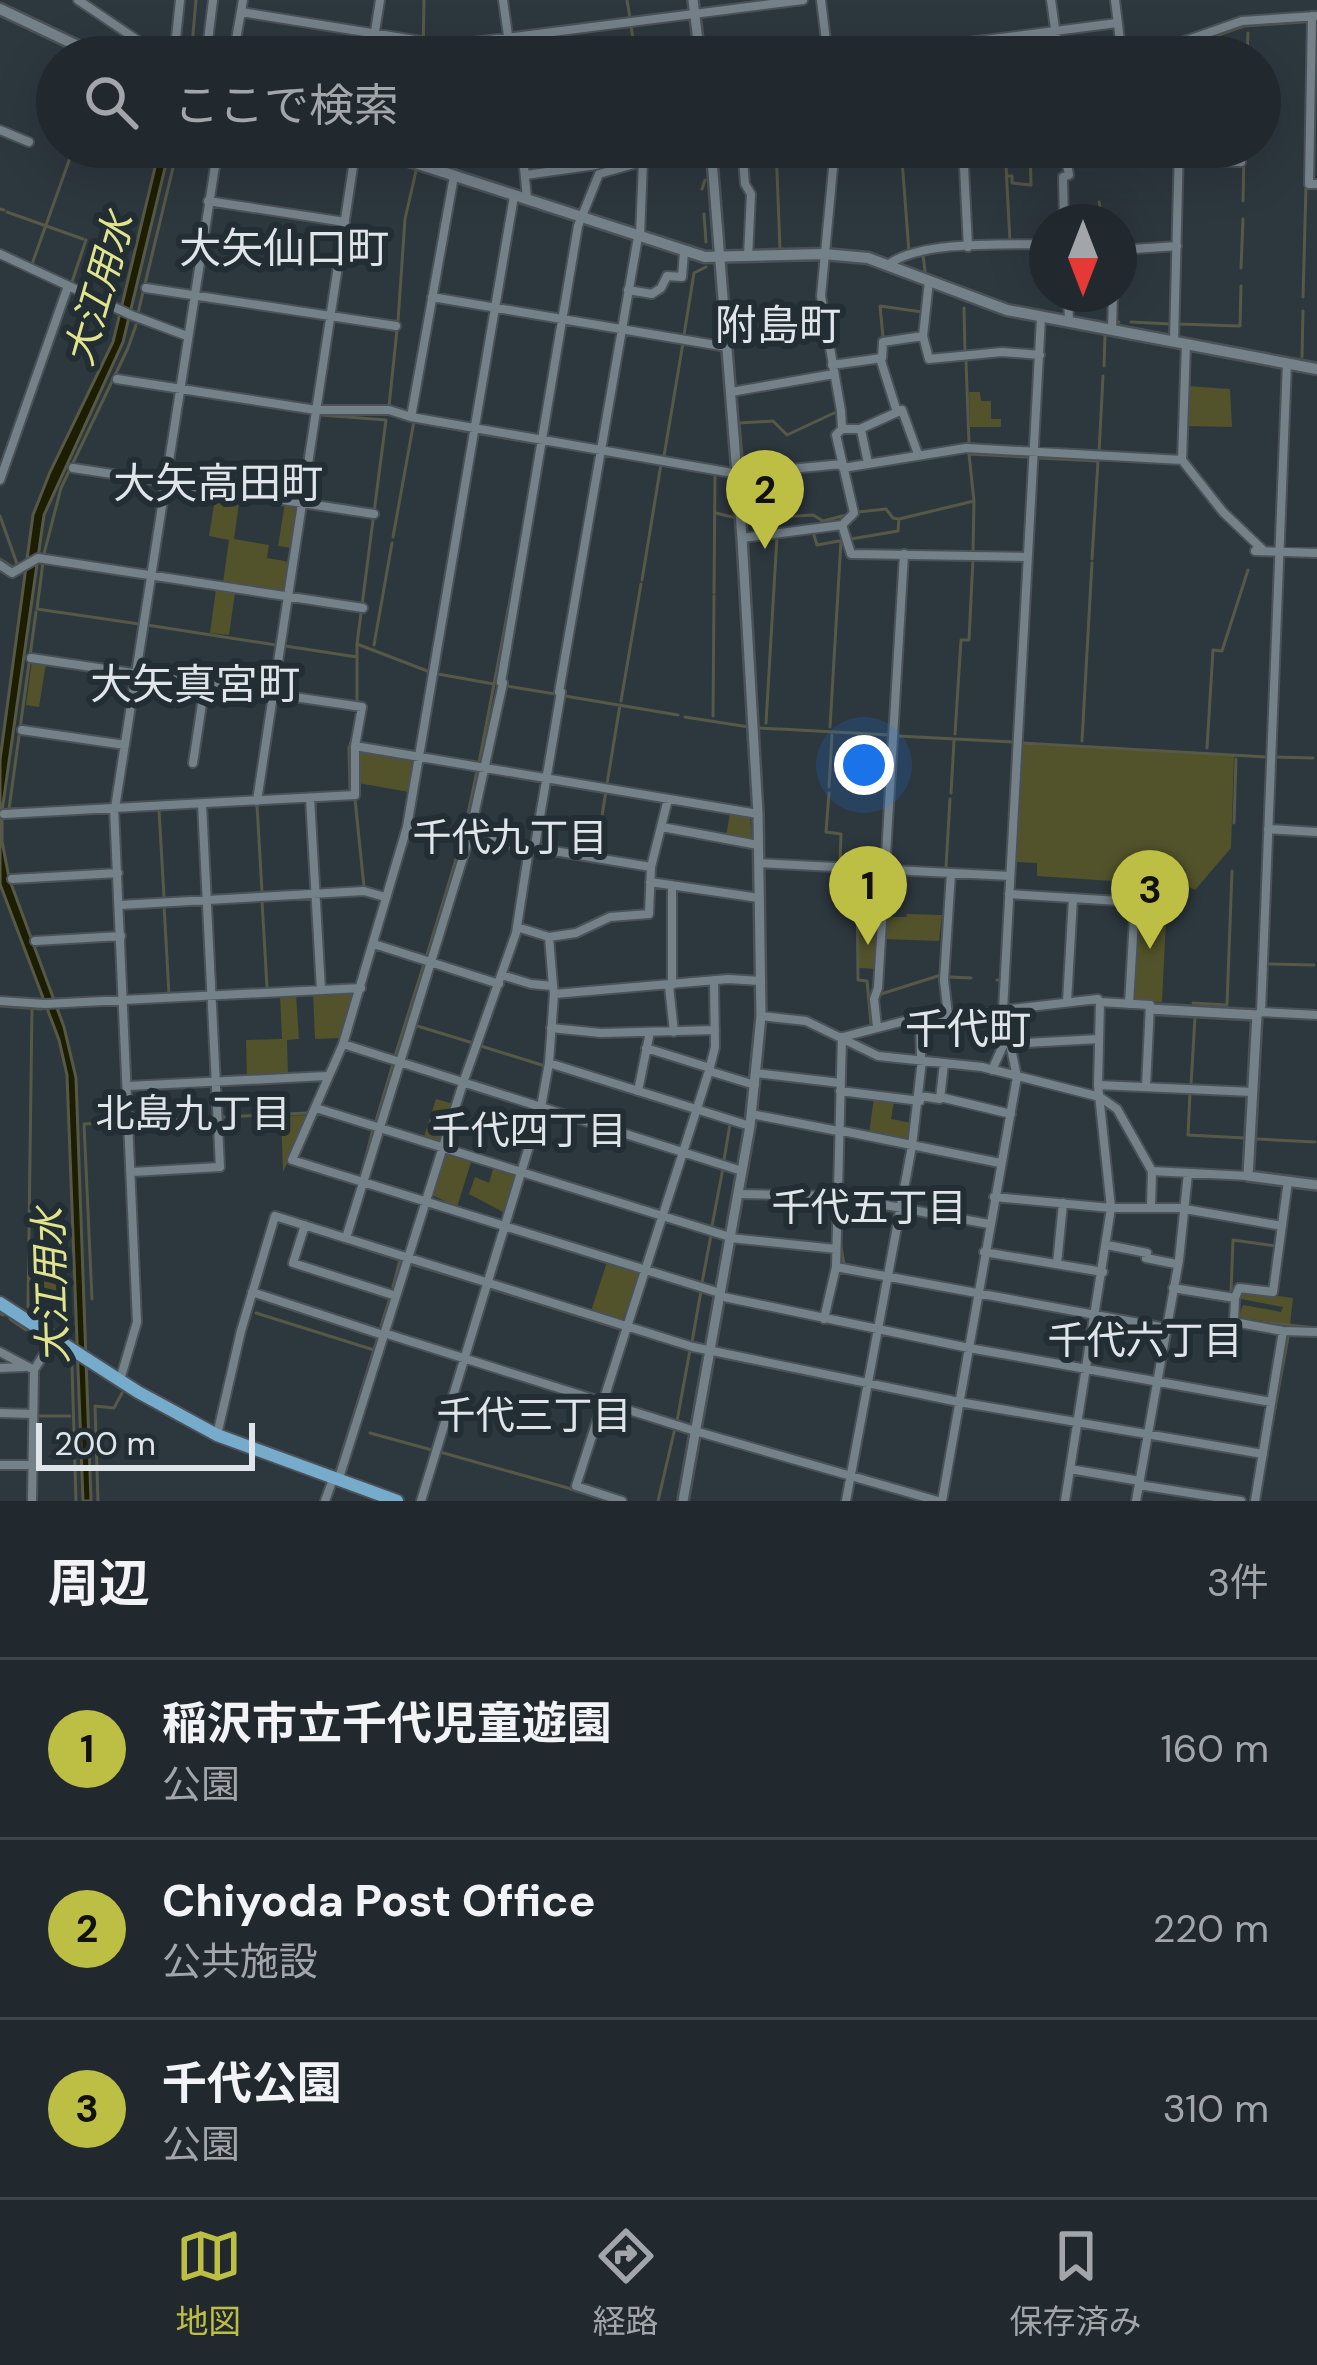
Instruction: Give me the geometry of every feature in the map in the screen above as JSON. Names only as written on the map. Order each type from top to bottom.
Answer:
[{"type":"main road","points":[[0,9],[56,36]]},
{"type":"main road","points":[[430,168],[684,252],[719,258],[824,254],[889,264],[989,305],[1041,318],[1317,369]]},
{"type":"main road","points":[[0,1303],[217,1435],[397,1501]]},
{"type":"street","points":[[78,0],[131,36]]},
{"type":"street","points":[[176,36],[180,0]]},
{"type":"street","points":[[209,36],[213,0]]},
{"type":"street","points":[[237,36],[243,0]]},
{"type":"street","points":[[374,36],[380,0]]},
{"type":"street","points":[[503,0],[508,36]]},
{"type":"street","points":[[693,0],[698,36]]},
{"type":"street","points":[[524,36],[803,0]]},
{"type":"street","points":[[821,0],[825,36]]},
{"type":"street","points":[[1051,0],[1056,36]]},
{"type":"street","points":[[1114,0],[1119,36]]},
{"type":"street","points":[[241,11],[388,36]]},
{"type":"street","points":[[1210,36],[1242,21],[1313,18],[1309,184],[1317,184]]},
{"type":"street","points":[[1016,36],[1117,23]]},
{"type":"street","points":[[0,130],[29,142]]},
{"type":"street","points":[[120,1380],[137,1322],[114,808],[214,168]]},
{"type":"street","points":[[256,801],[353,168]]},
{"type":"street","points":[[525,168],[495,308],[407,827],[343,1044],[292,1160],[720,1295],[969,1348],[1271,1402]]},
{"type":"street","points":[[526,175],[575,168]]},
{"type":"street","points":[[346,1238],[469,838],[502,682],[560,319],[581,218],[599,174],[614,168]]},
{"type":"street","points":[[325,1501],[517,927],[639,237],[642,168]]},
{"type":"street","points":[[682,1501],[742,1171],[761,1016],[758,814],[738,474],[713,168]]},
{"type":"street","points":[[744,168],[751,194],[748,257]]},
{"type":"street","points":[[833,168],[821,296],[842,429]]},
{"type":"street","points":[[964,168],[968,247]]},
{"type":"street","points":[[1064,204],[1063,177],[1069,175],[1068,168]]},
{"type":"street","points":[[1179,168],[1182,460],[1259,551],[1317,553]]},
{"type":"street","points":[[411,417],[454,176]]},
{"type":"street","points":[[208,201],[345,222]]},
{"type":"street","points":[[889,264],[899,256],[1029,245]]},
{"type":"street","points":[[1137,248],[1177,245]]},
{"type":"street","points":[[628,290],[652,294],[667,276],[682,278],[684,252]]},
{"type":"street","points":[[0,254],[187,336]]},
{"type":"street","points":[[929,280],[923,336],[929,359],[1002,352],[1040,355]]},
{"type":"street","points":[[0,480],[68,286]]},
{"type":"street","points":[[146,288],[396,326]]},
{"type":"street","points":[[432,297],[727,344],[826,331]]},
{"type":"street","points":[[1069,312],[1069,323]]},
{"type":"street","points":[[1112,312],[1112,330]]},
{"type":"street","points":[[252,1292],[695,1431],[940,1501],[1017,1077],[1003,1011],[1041,318]]},
{"type":"street","points":[[731,392],[880,358],[883,341],[923,336]]},
{"type":"street","points":[[880,358],[897,412]]},
{"type":"street","points":[[1248,1176],[1287,363]]},
{"type":"street","points":[[116,379],[316,410],[389,410],[738,474],[868,464],[966,448],[1182,460]]},
{"type":"street","points":[[742,538],[842,525],[854,513],[836,435],[842,429],[860,429],[902,410],[918,454]]},
{"type":"street","points":[[860,429],[868,464]]},
{"type":"street","points":[[73,468],[374,514]]},
{"type":"street","points":[[842,525],[851,554],[1028,557]]},
{"type":"street","points":[[868,1051],[874,1028],[904,554]]},
{"type":"street","points":[[0,565],[12,573],[36,559],[363,608]]},
{"type":"street","points":[[4,814],[355,795],[362,707],[32,658]]},
{"type":"street","points":[[193,763],[205,684]]},
{"type":"street","points":[[22,730],[125,745]]},
{"type":"street","points":[[356,746],[758,814]]},
{"type":"street","points":[[310,798],[322,990]]},
{"type":"street","points":[[517,927],[549,937],[576,933],[610,916],[650,914],[651,867],[668,799]]},
{"type":"street","points":[[132,1172],[220,1167],[202,804]]},
{"type":"street","points":[[407,827],[651,867]]},
{"type":"street","points":[[662,827],[758,844]]},
{"type":"street","points":[[1268,829],[1317,832]]},
{"type":"street","points":[[759,863],[1010,876]]},
{"type":"street","points":[[12,879],[118,873]]},
{"type":"street","points":[[948,1015],[944,980],[951,873]]},
{"type":"street","points":[[650,882],[759,898]]},
{"type":"street","points":[[672,885],[674,1032]]},
{"type":"street","points":[[120,905],[364,891],[386,897]]},
{"type":"street","points":[[1009,894],[1135,902],[1129,1004]]},
{"type":"street","points":[[1067,1002],[1073,898]]},
{"type":"street","points":[[35,940],[122,936]]},
{"type":"street","points":[[421,1501],[541,1107],[553,990],[549,937]]},
{"type":"street","points":[[374,944],[429,962],[553,990],[761,981]]},
{"type":"street","points":[[622,1501],[577,1486],[710,1069],[714,980]]},
{"type":"street","points":[[0,1001],[45,1004],[361,988]]},
{"type":"street","points":[[842,1037],[920,1017],[1098,999],[1150,1005],[1146,1086]]},
{"type":"street","points":[[1065,1501],[1111,1208],[1098,1085],[1100,1002]]},
{"type":"street","points":[[1150,1009],[1317,1016]]},
{"type":"street","points":[[761,1016],[800,1019],[868,1051],[992,1070],[1100,1097],[1117,1109],[1152,1171],[1151,1206]]},
{"type":"street","points":[[846,1501],[920,1099],[920,1017]]},
{"type":"street","points":[[551,1028],[715,1030]]},
{"type":"street","points":[[638,1091],[650,1032]]},
{"type":"street","points":[[824,1318],[836,1267],[842,1037]]},
{"type":"street","points":[[1008,1042],[1099,1039]]},
{"type":"street","points":[[992,1070],[1008,1042]]},
{"type":"street","points":[[343,1044],[742,1171]]},
{"type":"street","points":[[646,1048],[756,1079],[920,1099],[940,1097],[1011,1114]]},
{"type":"street","points":[[549,1063],[698,1109],[1000,1163]]},
{"type":"street","points":[[940,1097],[944,1063]]},
{"type":"street","points":[[128,1086],[326,1076]]},
{"type":"street","points":[[1098,1085],[1253,1092]]},
{"type":"street","points":[[316,1108],[730,1238],[836,1250]]},
{"type":"street","points":[[1152,1171],[1317,1185]]},
{"type":"street","points":[[1136,1501],[1188,1173]]},
{"type":"street","points":[[1288,1181],[1273,1292],[1240,1288],[1234,1322],[1317,1332]]},
{"type":"street","points":[[738,1194],[836,1196],[989,1224]]},
{"type":"street","points":[[994,1197],[1111,1208],[1185,1208],[1282,1226]]},
{"type":"street","points":[[1057,1264],[1063,1203]]},
{"type":"street","points":[[217,1435],[275,1216],[710,1351],[959,1402],[1263,1454]]},
{"type":"street","points":[[305,1225],[293,1263],[395,1296]]},
{"type":"street","points":[[1107,1245],[1176,1264]]},
{"type":"street","points":[[984,1252],[1103,1272]]},
{"type":"street","points":[[836,1267],[1166,1328]]},
{"type":"street","points":[[1173,1288],[1235,1298]]},
{"type":"street","points":[[1255,1501],[1283,1331]]},
{"type":"street","points":[[32,1501],[29,1368],[54,1336]]},
{"type":"street","points":[[0,1352],[29,1368]]},
{"type":"street","points":[[0,1368],[29,1368]]},
{"type":"street","points":[[0,1413],[33,1414]]},
{"type":"street","points":[[0,1465],[33,1465]]},
{"type":"street","points":[[1070,1469],[1241,1501]]},
{"type":"shaded area","points":[[155,168],[165,168],[123,342],[44,515],[2,811],[9,878],[64,1027],[76,1078],[91,1501],[83,1501],[67,1075],[59,1040],[0,884],[0,760],[33,515],[113,342]]},
{"type":"shaded area","points":[[1187,386],[1230,389],[1232,427],[1186,426]]},
{"type":"shaded area","points":[[969,392],[980,392],[981,401],[991,401],[991,419],[1001,419],[1001,427],[970,427]]},
{"type":"shaded area","points":[[216,493],[240,496],[234,539],[269,545],[267,558],[290,562],[282,592],[223,583],[229,540],[209,536]]},
{"type":"shaded area","points":[[285,503],[298,509],[292,548],[278,546]]},
{"type":"shaded area","points":[[216,589],[235,592],[229,635],[210,633]]},
{"type":"shaded area","points":[[32,660],[46,663],[39,707],[26,705]]},
{"type":"shaded area","points":[[1021,744],[1234,756],[1231,848],[1195,890],[1037,876],[1037,863],[1015,862]]},
{"type":"shaded area","points":[[357,753],[412,759],[409,792],[358,783]]},
{"type":"shaded area","points":[[730,813],[750,816],[752,841],[726,836]]},
{"type":"shaded area","points":[[1138,899],[1167,900],[1162,1002],[1133,997]]},
{"type":"shaded area","points":[[942,915],[939,941],[884,939],[885,917]]},
{"type":"shaded area","points":[[858,921],[879,922],[876,969],[859,968]]},
{"type":"shaded area","points":[[354,991],[342,1038],[315,1039],[313,993]]},
{"type":"shaded area","points":[[296,994],[299,1039],[287,1040],[288,1076],[247,1078],[246,1040],[282,1039],[280,995]]},
{"type":"shaded area","points":[[874,1098],[894,1101],[891,1119],[912,1123],[910,1137],[869,1133]]},
{"type":"shaded area","points":[[436,1099],[454,1104],[438,1142],[424,1137]]},
{"type":"shaded area","points":[[310,1115],[283,1172],[281,1116]]},
{"type":"shaded area","points":[[449,1152],[472,1159],[457,1207],[432,1195]]},
{"type":"shaded area","points":[[494,1166],[516,1177],[505,1213],[469,1194],[475,1177],[489,1183]]},
{"type":"shaded area","points":[[30,1255],[67,1256],[69,1294],[29,1290]]},
{"type":"shaded area","points":[[607,1262],[640,1276],[622,1321],[591,1311]]},
{"type":"shaded area","points":[[1242,1291],[1293,1298],[1290,1325],[1239,1316],[1243,1305],[1281,1312],[1283,1307],[1241,1299]]},
{"type":"waterway","points":[[193,36],[196,0]]},
{"type":"waterway","points":[[423,36],[424,0]]},
{"type":"waterway","points":[[627,0],[630,18]]},
{"type":"waterway","points":[[1215,36],[1244,26],[1317,21]]},
{"type":"waterway","points":[[631,26],[633,36]]},
{"type":"waterway","points":[[32,264],[66,168]]},
{"type":"waterway","name":"大江用水","points":[[138,313],[173,168]]},
{"type":"waterway","points":[[580,210],[603,168]]},
{"type":"waterway","points":[[777,168],[780,249]]},
{"type":"waterway","points":[[903,168],[909,252]]},
{"type":"waterway","points":[[1006,168],[1010,242]]},
{"type":"waterway","points":[[1007,176],[1012,176],[1012,183],[1031,185],[1031,168]]},
{"type":"waterway","points":[[1243,201],[1244,168]]},
{"type":"waterway","points":[[398,321],[405,219],[416,171]]},
{"type":"waterway","points":[[702,189],[705,180]]},
{"type":"waterway","points":[[1303,297],[1306,187]]},
{"type":"waterway","points":[[0,209],[4,210]]},
{"type":"waterway","name":"大江用水","points":[[7,212],[83,239]]},
{"type":"waterway","points":[[704,214],[706,242]]},
{"type":"waterway","points":[[1241,268],[1243,219]]},
{"type":"waterway","name":"大江用水","points":[[72,282],[86,240]]},
{"type":"waterway","points":[[923,255],[925,271]]},
{"type":"waterway","points":[[684,335],[694,273],[706,267]]},
{"type":"waterway","points":[[1178,324],[1240,326],[1241,286]]},
{"type":"waterway","points":[[883,337],[880,306],[922,312],[924,287]]},
{"type":"waterway","points":[[964,308],[965,354]]},
{"type":"waterway","points":[[1302,357],[1303,311]]},
{"type":"waterway","points":[[1131,322],[1171,324]]},
{"type":"waterway","name":"大江用水","points":[[44,554],[61,488],[136,325]]},
{"type":"waterway","points":[[389,406],[397,330]]},
{"type":"waterway","points":[[1104,366],[1105,336]]},
{"type":"waterway","points":[[664,456],[683,343]]},
{"type":"waterway","points":[[966,361],[969,443]]},
{"type":"waterway","points":[[1099,453],[1103,376]]},
{"type":"waterway","points":[[743,468],[739,423],[773,421],[787,435],[834,413]]},
{"type":"waterway","points":[[321,415],[386,420],[357,644]]},
{"type":"waterway","points":[[393,537],[414,421]]},
{"type":"waterway","points":[[415,422],[469,432]]},
{"type":"waterway","points":[[480,434],[534,443]]},
{"type":"waterway","points":[[858,512],[886,509],[899,519],[974,501],[969,454],[1028,457]]},
{"type":"waterway","points":[[1039,458],[1098,461],[1092,559]]},
{"type":"waterway","points":[[642,580],[661,464]]},
{"type":"waterway","points":[[714,593],[715,475]]},
{"type":"waterway","points":[[743,479],[744,497]]},
{"type":"waterway","points":[[973,552],[974,501]]},
{"type":"waterway","points":[[744,503],[745,519],[813,515],[823,521],[850,514]]},
{"type":"waterway","points":[[716,513],[736,518]]},
{"type":"waterway","points":[[0,516],[17,564]]},
{"type":"waterway","points":[[851,539],[898,531],[899,519]]},
{"type":"waterway","points":[[813,532],[817,545],[839,541]]},
{"type":"waterway","points":[[766,723],[777,537]]},
{"type":"waterway","points":[[830,727],[841,541]]},
{"type":"waterway","points":[[374,645],[392,543]]},
{"type":"waterway","points":[[0,559],[11,566]]},
{"type":"waterway","points":[[955,734],[961,640],[969,640],[973,559]]},
{"type":"waterway","points":[[43,562],[37,609],[139,624]]},
{"type":"waterway","points":[[479,763],[517,563]]},
{"type":"waterway","points":[[1082,741],[1092,563]]},
{"type":"waterway","points":[[1207,748],[1213,650],[1222,651],[1248,570]]},
{"type":"waterway","points":[[621,701],[641,584]]},
{"type":"waterway","points":[[713,716],[714,596]]},
{"type":"waterway","points":[[36,612],[9,809],[52,808]]},
{"type":"waterway","points":[[147,625],[276,645]]},
{"type":"waterway","points":[[285,646],[357,657],[357,644],[430,672]]},
{"type":"waterway","points":[[357,657],[357,702]]},
{"type":"waterway","points":[[438,674],[494,684]]},
{"type":"waterway","points":[[507,686],[555,694]]},
{"type":"waterway","points":[[565,696],[678,715]]},
{"type":"waterway","points":[[607,784],[620,705]]},
{"type":"waterway","points":[[685,717],[749,727]]},
{"type":"waterway","points":[[758,728],[778,729]]},
{"type":"waterway","points":[[780,729],[890,735]]},
{"type":"waterway","points":[[350,791],[349,748],[355,730]]},
{"type":"waterway","points":[[829,787],[832,735]]},
{"type":"waterway","points":[[898,736],[1013,742]]},
{"type":"waterway","points":[[748,738],[750,754]]},
{"type":"waterway","points":[[951,793],[954,741]]},
{"type":"waterway","points":[[1022,743],[1267,757]]},
{"type":"waterway","points":[[750,756],[751,779]]},
{"type":"waterway","points":[[1274,757],[1313,758]]},
{"type":"waterway","points":[[1234,823],[1236,759]]},
{"type":"waterway","points":[[464,832],[477,771]]},
{"type":"waterway","points":[[752,784],[753,805]]},
{"type":"waterway","points":[[596,853],[606,791]]},
{"type":"waterway","points":[[829,793],[826,832],[841,834],[840,862]]},
{"type":"waterway","points":[[330,800],[355,799],[364,887]]},
{"type":"waterway","points":[[946,867],[950,799]]},
{"type":"waterway","points":[[315,801],[316,833]]},
{"type":"waterway","points":[[257,805],[262,892]]},
{"type":"waterway","points":[[159,810],[164,897]]},
{"type":"waterway","points":[[427,955],[462,840]]},
{"type":"waterway","points":[[1193,1003],[1227,1005],[1232,871]]},
{"type":"waterway","points":[[857,873],[858,980],[867,981],[871,1024]]},
{"type":"waterway","points":[[945,910],[947,880]]},
{"type":"waterway","points":[[262,901],[267,987]]},
{"type":"waterway","points":[[162,994],[169,994],[164,905]]},
{"type":"waterway","points":[[395,1056],[424,964]]},
{"type":"waterway","points":[[1270,964],[1314,965]]},
{"type":"waterway","points":[[881,994],[941,975]]},
{"type":"waterway","points":[[949,977],[971,978]]},
{"type":"waterway","points":[[169,994],[199,992]]},
{"type":"waterway","points":[[0,1006],[42,1009]]},
{"type":"waterway","name":"大江用水","points":[[28,1307],[32,1007]]},
{"type":"waterway","points":[[1191,1085],[1195,1017]]},
{"type":"waterway","points":[[414,1025],[473,1043]]},
{"type":"waterway","points":[[481,1046],[545,1066]]},
{"type":"waterway","points":[[845,1082],[846,1047]]},
{"type":"waterway","points":[[376,1121],[393,1064]]},
{"type":"waterway","points":[[554,1069],[691,1112]]},
{"type":"waterway","points":[[1190,1092],[1188,1135],[1245,1138]]},
{"type":"waterway","points":[[221,1117],[308,1113]]},
{"type":"waterway","points":[[701,1115],[744,1128]]},
{"type":"waterway","points":[[133,1122],[213,1118]]},
{"type":"waterway","name":"大江用水","points":[[92,1299],[84,1124],[124,1122]]},
{"type":"waterway","points":[[724,1160],[730,1124]]},
{"type":"waterway","points":[[361,1176],[373,1129]]},
{"type":"waterway","points":[[1257,1139],[1315,1142]]},
{"type":"waterway","points":[[712,1226],[723,1168]]},
{"type":"waterway","points":[[1279,1218],[1283,1187]]},
{"type":"waterway","points":[[1231,1292],[1233,1240],[1275,1246],[1277,1232]]},
{"type":"waterway","points":[[702,1283],[711,1235]]},
{"type":"waterway","points":[[341,1241],[400,1260],[393,1287]]},
{"type":"waterway","points":[[840,1242],[844,1264],[884,1272]]},
{"type":"waterway","points":[[414,1265],[478,1284]]},
{"type":"waterway","points":[[899,1275],[913,1277]]},
{"type":"waterway","points":[[492,1289],[620,1329]]},
{"type":"waterway","points":[[701,1291],[692,1342],[704,1345]]},
{"type":"waterway","points":[[1178,1293],[1230,1302]]},
{"type":"waterway","points":[[381,1326],[389,1301]]},
{"type":"waterway","points":[[256,1313],[374,1350]]},
{"type":"waterway","name":"大江用水","points":[[10,1319],[26,1330]]},
{"type":"waterway","points":[[1250,1321],[1316,1328]]},
{"type":"waterway","points":[[633,1332],[690,1350],[677,1421]]},
{"type":"waterway","points":[[1272,1425],[1288,1337]]},
{"type":"waterway","points":[[336,1472],[377,1340]]},
{"type":"waterway","points":[[719,1357],[740,1361]]},
{"type":"waterway","points":[[744,1362],[862,1386]]},
{"type":"waterway","name":"大江用水","points":[[72,1366],[76,1501]]},
{"type":"waterway","points":[[876,1389],[884,1391]]},
{"type":"waterway","points":[[98,1501],[95,1406],[114,1408],[122,1393]]},
{"type":"waterway","points":[[895,1393],[951,1404]]},
{"type":"waterway","points":[[37,1416],[70,1416]]},
{"type":"waterway","points":[[0,1417],[22,1417]]},
{"type":"waterway","points":[[658,1501],[675,1428]]},
{"type":"waterway","points":[[370,1433],[432,1450]]},
{"type":"waterway","points":[[440,1452],[568,1488]]},
{"type":"waterway","points":[[570,1489],[593,1496]]},
{"type":"waterway","points":[[596,1497],[609,1501]]},
{"type":"place","name":"Chiyoda Post Office","points":[[765,549]]},
{"type":"place","name":"稲沢市立千代児童遊園","points":[[868,945]]},
{"type":"place","name":"千代公園","points":[[1150,949]]},
{"type":"district","name":"大矢仙口町","points":[[284,248]]},
{"type":"district","name":"附島町","points":[[778,325]]},
{"type":"district","name":"大矢高田町","points":[[218,483]]},
{"type":"district","name":"大矢真宮町","points":[[195,684]]},
{"type":"district","name":"千代九丁目","points":[[510,837]]},
{"type":"district","name":"千代町","points":[[968,1029]]},
{"type":"district","name":"北島九丁目","points":[[193,1113]]},
{"type":"district","name":"千代四丁目","points":[[529,1130]]},
{"type":"district","name":"千代五丁目","points":[[869,1207]]},
{"type":"district","name":"千代六丁目","points":[[1145,1340]]},
{"type":"district","name":"千代三丁目","points":[[534,1415]]}]
